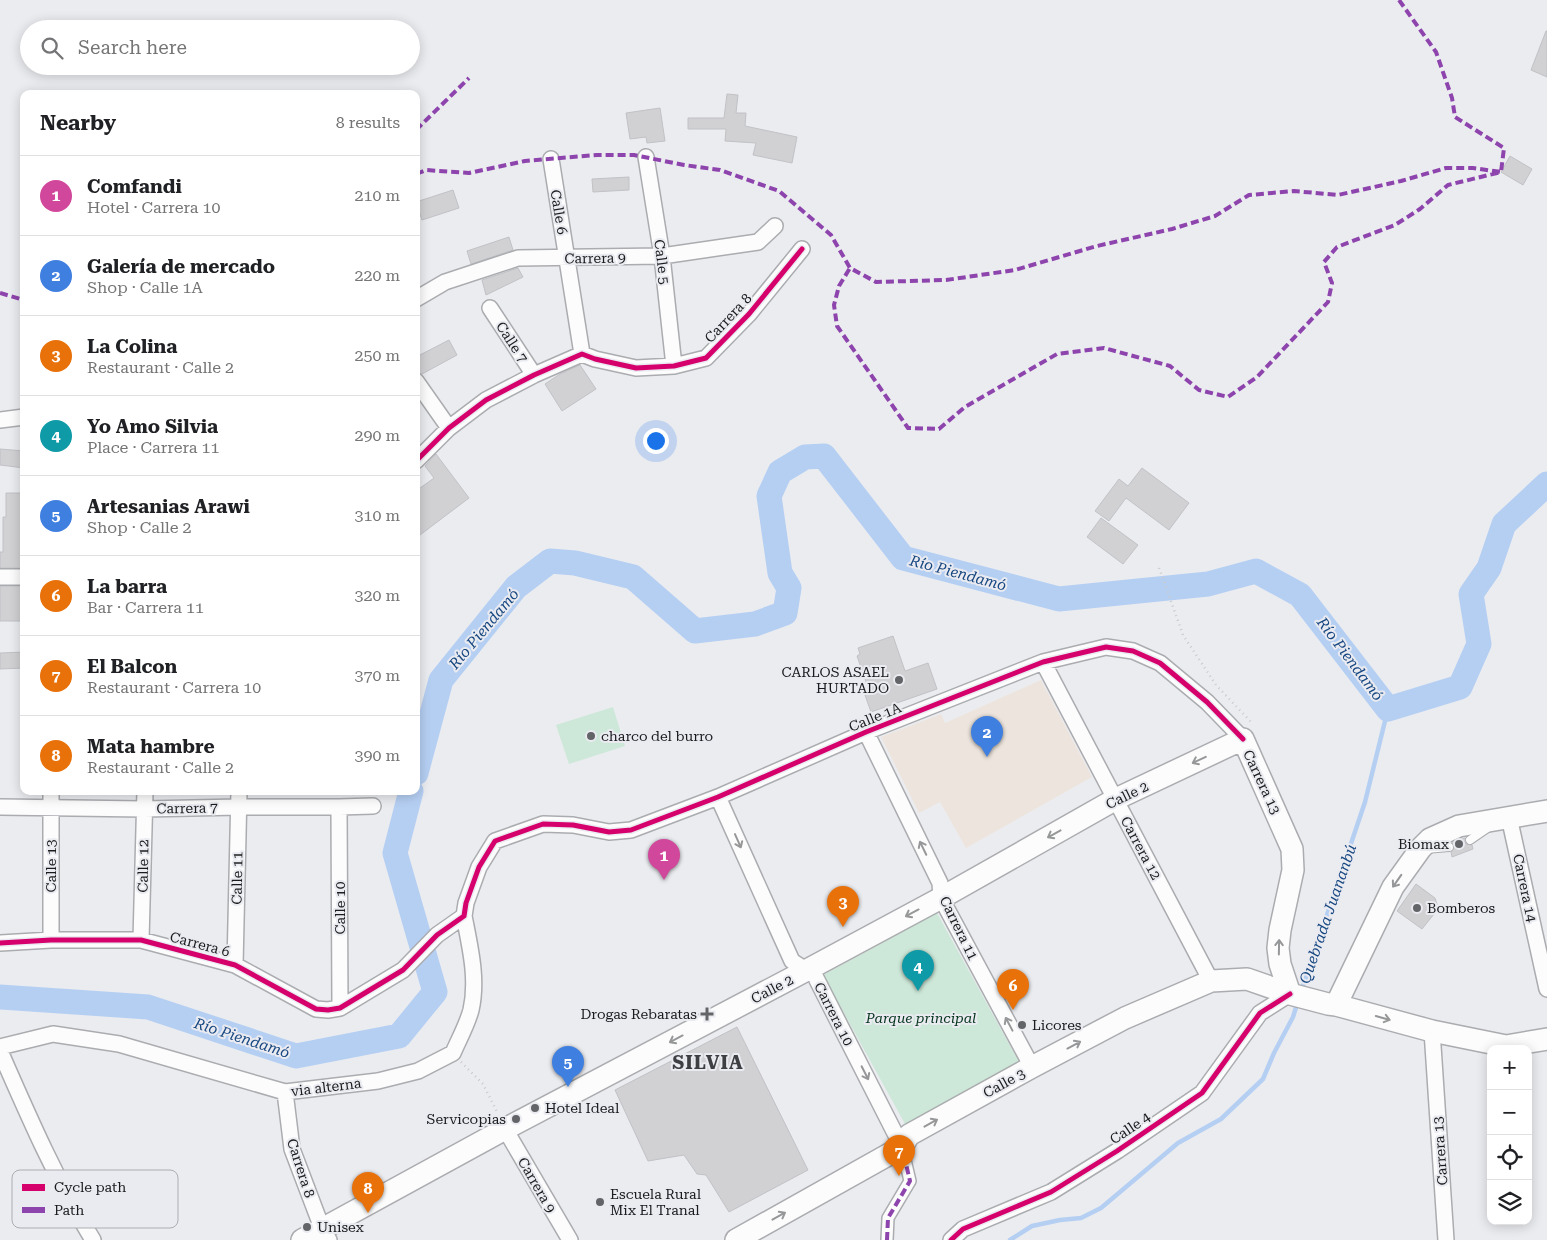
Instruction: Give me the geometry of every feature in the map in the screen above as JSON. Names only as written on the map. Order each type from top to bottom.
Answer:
[{"type":"main road","name":"Calle 2","points":[[302,1240],[325,1234],[505,1129],[807,970],[1116,799],[1249,734]]},
{"type":"main road","name":"Carrera 13","points":[[1249,734],[1292,849],[1293,870],[1278,948],[1280,964],[1292,994]]},
{"type":"main road","points":[[1547,811],[1459,826],[1430,839],[1421,848],[1393,887],[1332,1004],[1432,1031],[1506,1046],[1547,1039]]},
{"type":"main road","name":"Calle 3","points":[[736,1240],[902,1147],[909,1136],[1032,1067],[1125,1018],[1211,980],[1247,978],[1292,994],[1332,1004]]},
{"type":"street","name":"Calle 5","points":[[646,157],[662,256],[674,366]]},
{"type":"street","name":"Calle 6","points":[[551,159],[582,354]]},
{"type":"street","name":"Carrera 9","points":[[420,297],[445,282],[518,258],[662,256],[758,242],[774,226]]},
{"type":"street","name":"Carrera 8","points":[[582,354],[595,360],[636,368],[674,366],[706,358],[749,314],[802,249]]},
{"type":"street","name":"Calle 7","points":[[490,308],[534,376]]},
{"type":"street","points":[[420,457],[449,428],[486,400],[582,354]]},
{"type":"street","points":[[420,387],[449,428]]},
{"type":"street","points":[[0,420],[20,418]]},
{"type":"street","points":[[0,577],[20,577]]},
{"type":"street","name":"Carrera 13","points":[[1043,662],[1106,648],[1120,648],[1142,654],[1160,663],[1249,734]]},
{"type":"street","name":"Calle 1A","points":[[464,916],[466,903],[479,867],[495,841],[543,824],[573,825],[609,832],[631,830],[718,797],[866,732],[1043,662]]},
{"type":"street","name":"Carrera 12","points":[[1043,662],[1211,980]]},
{"type":"street","name":"Carrera 11","points":[[866,732],[940,883],[940,898],[1032,1067]]},
{"type":"street","name":"Calle 13","points":[[51,795],[51,940]]},
{"type":"street","name":"Calle 12","points":[[141,940],[145,795]]},
{"type":"street","name":"Calle 11","points":[[235,965],[239,795]]},
{"type":"street","name":"Carrera 10","points":[[718,797],[792,961],[815,976],[902,1147],[910,1181],[888,1218],[886,1240]]},
{"type":"street","name":"Carrera 7","points":[[0,807],[144,809],[239,807],[339,808],[373,806]]},
{"type":"street","name":"Calle 10","points":[[339,808],[340,1008]]},
{"type":"street","name":"Carrera 14","points":[[1502,818],[1547,989]]},
{"type":"street","points":[[340,1008],[403,970],[437,934],[464,916],[474,969],[474,990],[467,1021],[453,1053]]},
{"type":"street","name":"Carrera 6","points":[[0,943],[51,940],[141,940],[235,965],[316,1008],[328,1010],[340,1008]]},
{"type":"street","name":"Calle 4","points":[[951,1240],[962,1229],[1051,1192],[1202,1093],[1260,1013],[1292,994]]},
{"type":"street","name":"Carrera 13","points":[[1432,1031],[1446,1240]]},
{"type":"street","name":"via alterna","points":[[0,1047],[53,1034],[119,1044],[285,1092],[378,1081],[418,1071],[453,1053]]},
{"type":"street","points":[[0,1051],[34,1129],[55,1170]]},
{"type":"street","name":"Carrera 8","points":[[285,1092],[292,1149],[325,1234]]},
{"type":"street","name":"Carrera 9","points":[[505,1129],[570,1240]]},
{"type":"street","points":[[86,1228],[93,1240]]},
{"type":"lane","points":[[1470,840],[1502,818]]},
{"type":"lane","points":[[1421,848],[1438,849],[1449,847]]},
{"type":"path","points":[[1159,568],[1183,635],[1216,685],[1251,722],[1249,734]]},
{"type":"path","points":[[453,1053],[483,1084],[505,1129]]},
{"type":"shaded area","points":[[1041,680],[1092,777],[966,848],[940,802],[919,813],[881,737],[941,714],[945,723]]},
{"type":"green space","name":"charco del burro","points":[[613,707],[625,746],[569,764],[556,725]]},
{"type":"green space","name":"Parque principal","points":[[937,913],[1019,1062],[905,1124],[823,975]]},
{"type":"building","points":[[1547,31],[1547,77],[1531,70]]},
{"type":"building","points":[[727,94],[738,95],[736,113],[746,113],[745,126],[797,137],[792,163],[753,155],[756,143],[725,141],[726,129],[688,129],[688,118],[724,118]]},
{"type":"building","points":[[660,108],[665,141],[647,143],[646,137],[630,139],[626,113]]},
{"type":"building","points":[[1510,156],[1532,169],[1523,185],[1501,172]]},
{"type":"building","points":[[629,177],[629,190],[593,192],[592,179]]},
{"type":"building","points":[[453,190],[459,208],[422,220],[420,201]]},
{"type":"building","points":[[509,237],[513,250],[471,264],[467,251]]},
{"type":"building","points":[[518,268],[523,277],[486,295],[482,280]]},
{"type":"building","points":[[449,340],[457,355],[422,374],[420,373],[420,355]]},
{"type":"building","points":[[580,365],[596,389],[562,411],[545,384],[560,374]]},
{"type":"building","points":[[0,449],[20,451],[20,468],[0,465]]},
{"type":"building","points":[[436,454],[469,498],[420,535],[420,488],[434,478],[425,466]]},
{"type":"building","points":[[1142,468],[1189,503],[1169,530],[1126,498],[1109,521],[1095,511],[1119,479],[1128,486]]},
{"type":"building","points":[[6,493],[20,493],[20,568],[0,568],[0,552],[3,552],[3,517],[6,517]]},
{"type":"building","points":[[1101,518],[1138,545],[1123,564],[1087,537]]},
{"type":"building","points":[[0,586],[20,586],[20,621],[0,621]]},
{"type":"building","name":"CARLOS ASAEL HURTADO","points":[[893,636],[905,671],[928,663],[937,689],[871,712],[865,695],[870,693],[857,656],[860,654],[858,648]]},
{"type":"building","points":[[20,652],[20,668],[0,669],[0,653]]},
{"type":"building","points":[[1465,838],[1466,844],[1472,845],[1473,849],[1452,857],[1451,852],[1455,847],[1452,843]]},
{"type":"building","name":"Bomberos","points":[[1416,884],[1435,898],[1437,904],[1434,914],[1422,929],[1397,911]]},
{"type":"building","points":[[737,1027],[808,1170],[729,1212],[706,1175],[697,1174],[684,1155],[648,1161],[615,1090]]},
{"type":"waterway","name":"Río Piendamó","points":[[420,758],[441,680],[516,587],[550,561],[575,563],[633,577],[695,631],[755,624],[785,613],[789,588],[780,573],[769,496],[780,472],[805,457],[824,456],[903,558],[1059,599],[1208,584],[1256,571],[1300,595],[1388,709],[1460,687],[1479,644],[1471,594],[1489,568],[1504,524],[1547,484]]},
{"type":"waterway","name":"Quebrada Juananbú","points":[[1301,992],[1365,802],[1388,709]]},
{"type":"waterway","name":"Río Piendamó","points":[[0,997],[148,1007],[296,1056],[399,1036],[435,992],[395,853],[410,795]]},
{"type":"waterway","name":"Quebrada Juananbú","points":[[1010,1240],[1032,1226],[1081,1218],[1101,1208],[1178,1143],[1221,1119],[1263,1079],[1293,1017],[1298,1001]]},
{"type":"marked path","points":[[1399,0],[1436,52],[1452,98],[1455,117],[1504,148],[1501,172]]},
{"type":"marked path","points":[[420,126],[469,78]]},
{"type":"marked path","points":[[420,172],[426,170],[469,173],[525,161],[597,155],[634,155],[720,170],[779,191],[831,235],[850,268]]},
{"type":"marked path","points":[[1446,168],[1473,168],[1501,172],[1448,185],[1420,209],[1395,225],[1337,247],[1324,262],[1332,283],[1328,302],[1257,377],[1228,397],[1199,390],[1170,366],[1104,348],[1057,354],[965,407],[939,429],[908,428],[837,326],[834,305],[839,286],[850,268],[876,282],[946,280],[1015,270],[1097,246],[1172,229],[1215,216],[1249,195],[1294,191],[1338,195],[1401,181],[1446,168]]},
{"type":"marked path","points":[[0,293],[20,299]]},
{"type":"marked path","points":[[887,1240],[888,1218],[910,1181],[902,1147]]},
{"type":"cycle path","points":[[420,457],[449,428],[486,400],[534,375],[582,354],[595,359],[636,368],[674,366],[706,358],[749,314],[802,249]]},
{"type":"cycle path","points":[[0,943],[51,940],[141,940],[235,965],[316,1009],[328,1010],[340,1008],[403,970],[437,935],[464,916],[466,903],[479,867],[495,841],[543,824],[573,825],[609,832],[631,830],[718,797],[866,732],[1043,662],[1106,647],[1133,651],[1160,663],[1207,702],[1243,739]]},
{"type":"cycle path","points":[[951,1240],[963,1229],[1051,1192],[1117,1151],[1202,1093],[1260,1013],[1290,994]]},
{"type":"place","name":"CARLOS ASAEL HURTADO","points":[[899,680]]},
{"type":"place","name":"charco del burro","points":[[591,736]]},
{"type":"place","name":"Galería de mercado","points":[[987,757]]},
{"type":"place","name":"Biomax","points":[[1459,844]]},
{"type":"place","name":"Comfandi","points":[[664,880]]},
{"type":"place","name":"Bomberos","points":[[1417,908]]},
{"type":"place","name":"La Colina","points":[[843,927]]},
{"type":"place","name":"Yo Amo Silvia","points":[[918,991]]},
{"type":"place","name":"La barra","points":[[1013,1010]]},
{"type":"place","name":"Drogas Rebaratas","points":[[707,1014]]},
{"type":"place","name":"Licores","points":[[1022,1025]]},
{"type":"place","name":"Artesanias Arawi","points":[[568,1087]]},
{"type":"place","name":"Hotel Ideal","points":[[535,1108]]},
{"type":"place","name":"Servicopias","points":[[516,1119]]},
{"type":"place","name":"El Balcon","points":[[899,1176]]},
{"type":"place","name":"Escuela Rural Mix El Tranal","points":[[600,1202]]},
{"type":"place","name":"Mata hambre","points":[[368,1213]]},
{"type":"place","name":"Unisex","points":[[307,1227]]},
{"type":"district","name":"SILVIA","points":[[708,1062]]}]
